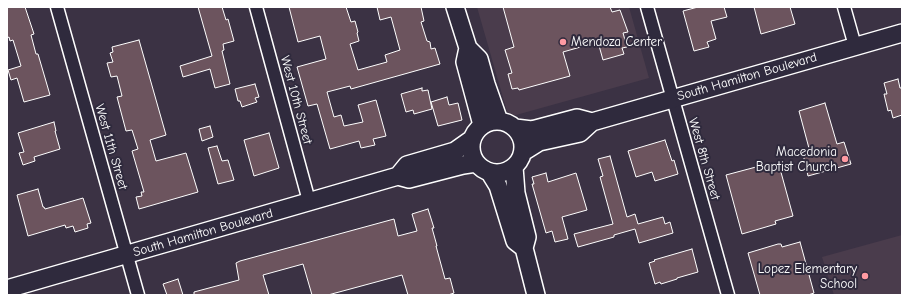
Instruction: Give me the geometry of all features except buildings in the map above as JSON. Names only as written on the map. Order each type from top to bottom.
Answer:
[{"type":"street","name":"West 11th Street","points":[[57,7],[138,295]]},
{"type":"street","name":"West 10th Street","points":[[256,7],[309,201]]},
{"type":"street","points":[[455,7],[468,48],[479,59],[499,121]]},
{"type":"street","name":"West 8th Street","points":[[646,7],[728,295]]},
{"type":"street","points":[[844,7],[855,46]]},
{"type":"street","name":"South Hamilton Boulevard","points":[[523,152],[539,142],[580,133],[592,122],[902,32]]},
{"type":"street","points":[[468,48],[465,62],[482,125]]},
{"type":"street","name":"South Hamilton Boulevard","points":[[515,128],[532,130],[577,118],[592,122]]},
{"type":"street","points":[[483,168],[499,173],[507,172],[520,160],[523,152],[521,135],[508,123],[490,121],[482,125],[476,131],[472,139],[472,156],[498,186],[515,241],[524,248]]},
{"type":"street","name":"South Hamilton Boulevard","points":[[398,176],[407,165],[454,152],[472,139]]},
{"type":"street","name":"South Hamilton Boulevard","points":[[7,288],[398,176],[409,179],[464,165],[483,168]]},
{"type":"street","points":[[514,167],[516,193],[527,237],[524,248],[536,295]]},
{"type":"shaded area","name":"Mendoza Center","points":[[477,7],[629,7],[649,78],[516,115],[510,115],[506,108]]},
{"type":"shaded area","name":"Lopez Elementary School","points":[[902,235],[902,295],[834,295],[822,257]]},
{"type":"place","name":"Mendoza Center","points":[[563,42]]},
{"type":"place","name":"Macedonia Baptist Church","points":[[845,159]]},
{"type":"place","name":"Lopez Elementary School","points":[[865,276]]}]
